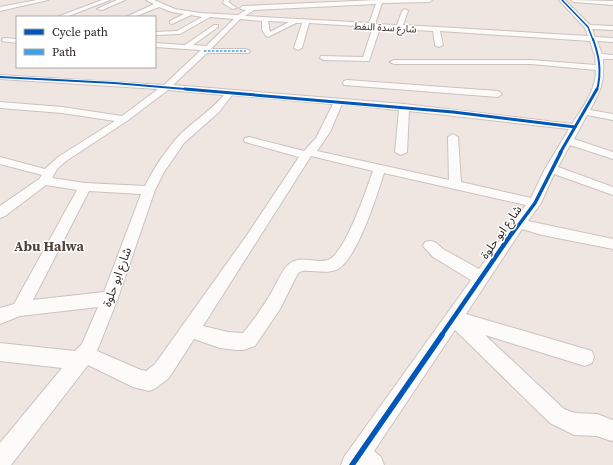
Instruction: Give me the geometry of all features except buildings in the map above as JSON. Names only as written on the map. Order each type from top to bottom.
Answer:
[{"type":"street","points":[[0,9],[45,0]]},
{"type":"street","points":[[63,16],[107,0]]},
{"type":"street","points":[[82,16],[122,0]]},
{"type":"street","name":"شارع سدة النفط","points":[[149,0],[169,9],[188,14],[208,16],[436,30],[499,36],[591,33],[613,40]]},
{"type":"street","points":[[227,0],[225,2],[234,8]]},
{"type":"street","points":[[0,214],[46,177],[52,167],[124,119],[165,88],[238,18],[251,8],[256,0]]},
{"type":"street","points":[[220,9],[296,8],[380,1],[429,0]]},
{"type":"street","name":"شارع ابو حلوة","points":[[362,461],[454,318],[519,223],[535,203],[551,169],[597,90],[604,63],[591,33],[562,0]]},
{"type":"street","points":[[574,0],[613,3]]},
{"type":"street","points":[[324,58],[366,59],[369,52],[380,1]]},
{"type":"street","points":[[131,16],[158,5]]},
{"type":"street","points":[[169,9],[205,9]]},
{"type":"street","points":[[399,28],[405,11]]},
{"type":"street","points":[[172,22],[188,14]]},
{"type":"street","points":[[324,23],[326,14]]},
{"type":"street","points":[[157,33],[178,33],[208,16]]},
{"type":"street","points":[[265,20],[265,30],[268,35],[272,34],[278,29],[286,28],[293,22]]},
{"type":"street","points":[[298,48],[306,22]]},
{"type":"street","points":[[188,46],[216,26]]},
{"type":"street","points":[[591,33],[613,28]]},
{"type":"street","points":[[436,30],[439,45]]},
{"type":"street","points":[[4,40],[16,41]]},
{"type":"street","points":[[156,45],[246,51]]},
{"type":"street","points":[[156,52],[172,54]]},
{"type":"street","points":[[330,52],[369,52]]},
{"type":"street","points":[[185,56],[197,58]]},
{"type":"street","points":[[394,62],[604,63]]},
{"type":"street","points":[[0,78],[114,83],[229,94],[404,107],[428,99],[498,94]]},
{"type":"street","points":[[347,83],[575,126]]},
{"type":"street","name":"شارع ابو حلوة","points":[[0,461],[88,350],[110,298],[149,190],[158,172],[180,141],[216,110],[229,94]]},
{"type":"street","points":[[0,352],[82,358],[140,380],[149,381],[162,371],[190,330],[328,126],[338,102]]},
{"type":"street","points":[[0,105],[62,110],[124,119]]},
{"type":"street","points":[[401,152],[404,107]]},
{"type":"street","points":[[584,112],[613,117]]},
{"type":"street","points":[[453,137],[456,185]]},
{"type":"street","points":[[250,140],[535,203]]},
{"type":"street","points":[[567,140],[613,156]]},
{"type":"street","points":[[0,160],[46,177],[85,187],[149,190]]},
{"type":"street","points":[[190,330],[235,342],[244,342],[249,340],[274,304],[293,268],[298,265],[326,266],[338,262],[354,236],[380,168]]},
{"type":"street","points":[[551,169],[613,190]]},
{"type":"street","points":[[20,309],[85,187]]},
{"type":"street","points":[[519,223],[542,230],[613,244]]},
{"type":"street","points":[[430,246],[438,253],[481,278]]},
{"type":"street","points":[[0,316],[20,309],[110,298]]},
{"type":"street","points":[[454,318],[585,357]]},
{"type":"street","points":[[454,318],[557,416],[574,424],[597,425],[610,430]]},
{"type":"marked path","points":[[204,51],[246,51]]},
{"type":"cycle path","points":[[352,465],[519,223],[535,203],[551,169],[597,90],[600,78],[599,56],[588,27],[562,0]]},
{"type":"cycle path","points":[[0,77],[114,83],[369,104],[453,112],[575,127]]},
{"type":"district","name":"Abu Halwa","points":[[49,246]]}]
